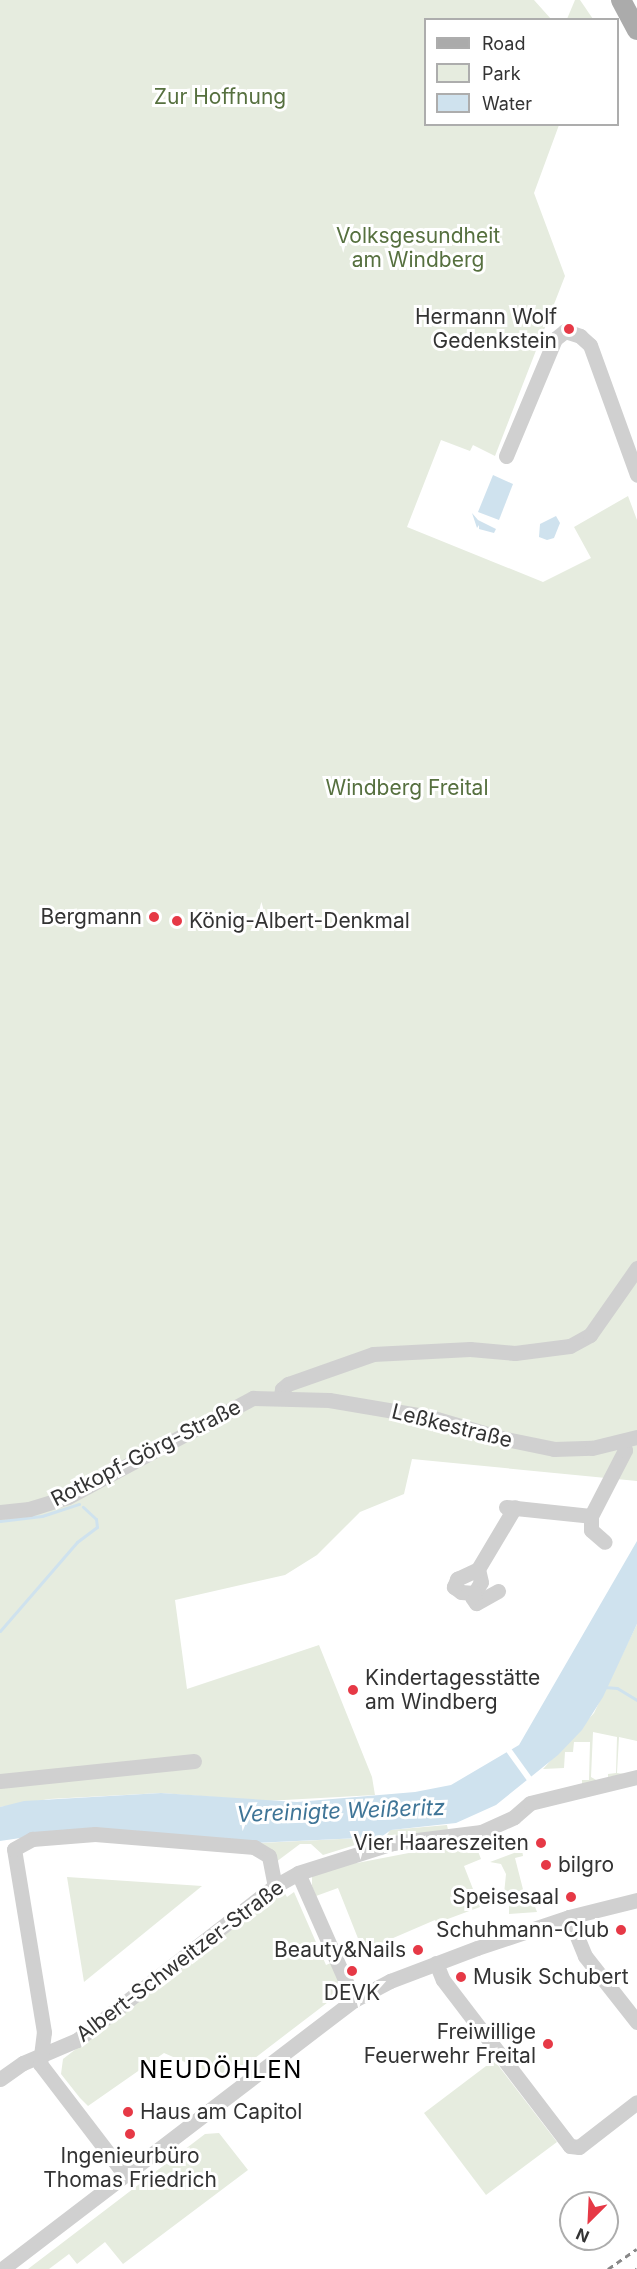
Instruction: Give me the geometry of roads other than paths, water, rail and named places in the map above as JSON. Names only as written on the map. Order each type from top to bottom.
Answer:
[{"type":"main road","points":[[621,0],[637,30]]},
{"type":"street","points":[[506,456],[555,339],[565,331],[580,336],[590,345],[637,475]]},
{"type":"street","name":"Rotkopf-Görg-Straße","points":[[0,1512],[29,1509],[68,1497],[245,1402],[281,1396],[282,1389],[288,1384],[373,1354],[470,1349],[515,1353],[570,1346],[590,1335],[637,1268]]},
{"type":"street","name":"Leßkestraße","points":[[281,1396],[320,1398],[430,1417],[501,1438],[554,1449],[630,1440]]},
{"type":"street","name":"Leßkestraße","points":[[591,1516],[630,1440]]},
{"type":"street","points":[[474,1593],[461,1592],[454,1587],[457,1579],[478,1569],[510,1507],[591,1516],[591,1530],[605,1542]]},
{"type":"street","points":[[478,1569],[481,1582],[474,1593],[476,1603],[498,1591]]},
{"type":"street","points":[[0,1781],[48,1773],[194,1761]]},
{"type":"street","name":"Albert-Schweitzer-Straße","points":[[0,2079],[39,2056],[77,2040],[275,1886],[298,1873],[393,1843],[481,1832],[514,1817],[530,1803],[637,1777]]},
{"type":"street","points":[[125,2175],[46,2073],[39,2056],[44,2032],[14,1849],[23,1841],[95,1834],[254,1847],[269,1856],[275,1886]]},
{"type":"street","points":[[298,1873],[354,2000]]},
{"type":"street","points":[[2,2269],[354,2000],[436,1963],[569,1917],[637,1900]]},
{"type":"street","points":[[569,1917],[585,1956],[637,2022]]},
{"type":"street","points":[[436,1963],[443,1980],[570,2146],[579,2147],[637,2102]]},
{"type":"water","points":[[493,475],[513,484],[499,520],[478,512]]},
{"type":"water","points":[[472,513],[478,520],[496,529],[494,533],[479,529],[479,525],[477,528]]},
{"type":"water","points":[[556,516],[560,523],[554,538],[547,540],[539,537],[540,524]]},
{"type":"water","name":"Vereinigte Weißeritz","points":[[637,1541],[637,1624],[603,1697],[582,1730],[558,1755],[496,1805],[456,1823],[391,1830],[381,1837],[252,1843],[61,1832],[0,1841],[0,1807],[24,1801],[161,1793],[297,1802],[415,1792],[451,1785],[519,1745]]},
{"type":"waterway","points":[[0,1521],[42,1516],[79,1504]]},
{"type":"waterway","points":[[0,1631],[77,1542],[97,1527],[96,1519],[83,1507]]},
{"type":"waterway","points":[[604,1687],[617,1688],[637,1700]]},
{"type":"railway","points":[[608,2269],[637,2249]]},
{"type":"place","name":"Hermann Wolf Gedenkstein","points":[[569,329]]},
{"type":"place","name":"Bergmann","points":[[154,917]]},
{"type":"place","name":"König-Albert-Denkmal","points":[[177,921]]},
{"type":"place","name":"Kindertagesstätte am Windberg","points":[[353,1690]]},
{"type":"place","name":"Vier Haareszeiten","points":[[541,1843]]},
{"type":"place","name":"bilgro","points":[[546,1865]]},
{"type":"place","name":"Speisesaal","points":[[571,1897]]},
{"type":"place","name":"Schuhmann-Club","points":[[621,1930]]},
{"type":"place","name":"Beauty&Nails","points":[[418,1950]]},
{"type":"place","name":"DEVK","points":[[352,1971]]},
{"type":"place","name":"Musik Schubert","points":[[461,1977]]},
{"type":"place","name":"Freiwillige Feuerwehr Freital","points":[[548,2044]]},
{"type":"place","name":"Haus am Capitol","points":[[128,2112]]},
{"type":"place","name":"Ingenieurbüro Thomas Friedrich","points":[[130,2134]]},
{"type":"district","name":"NEUDÖHLEN","points":[[221,2070]]},
{"type":"park label","name":"Zur Hoffnung","points":[[220,97]]},
{"type":"park label","name":"Volksgesundheit am Windberg","points":[[418,248]]},
{"type":"park label","name":"Windberg Freital","points":[[407,788]]}]
